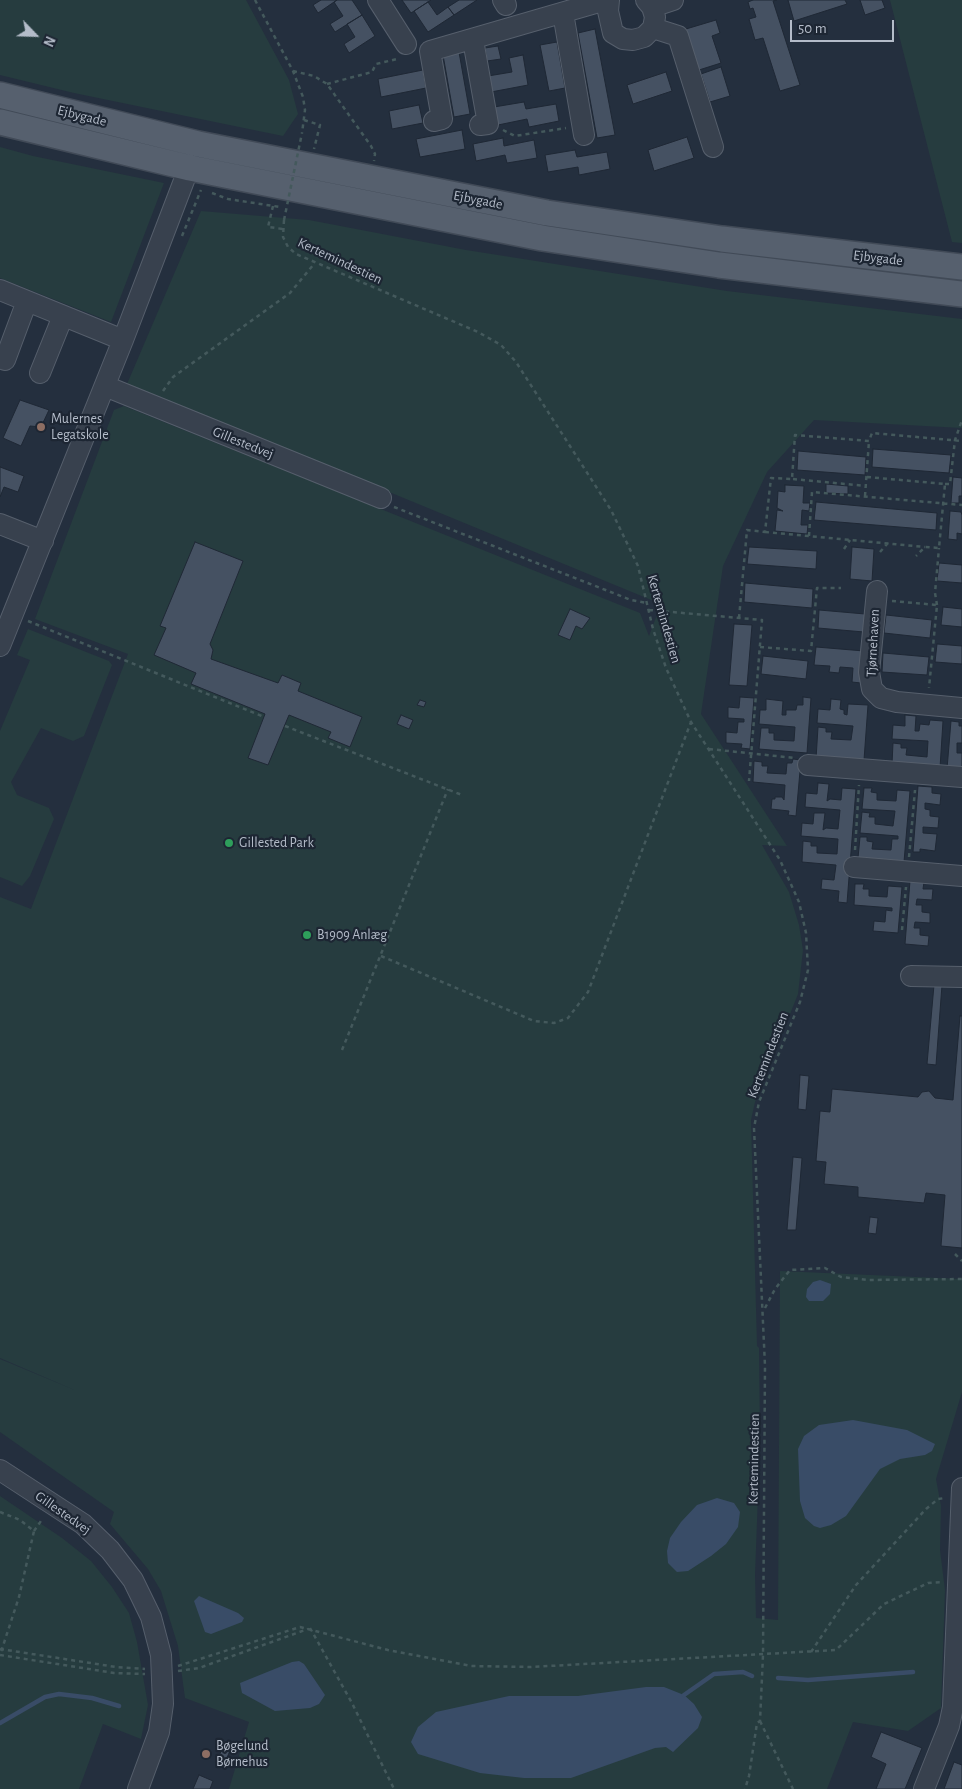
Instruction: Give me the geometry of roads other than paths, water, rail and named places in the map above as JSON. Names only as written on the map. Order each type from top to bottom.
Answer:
[{"type":"main road","name":"Ejbygade","points":[[0,95],[198,144],[370,180],[547,213],[703,236],[962,267]]},
{"type":"main road","name":"Ejbygade","points":[[0,122],[190,168],[542,238],[719,265],[962,294]]},
{"type":"street","points":[[378,0],[406,44]]},
{"type":"street","points":[[434,120],[442,119],[430,51],[607,0],[613,33],[623,39],[633,40],[644,36],[653,28],[654,17],[649,3],[673,0]]},
{"type":"street","points":[[563,13],[583,130]]},
{"type":"street","points":[[653,28],[678,36],[713,147]]},
{"type":"street","points":[[482,37],[484,125]]},
{"type":"street","points":[[0,646],[105,386],[198,144]]},
{"type":"street","points":[[0,290],[123,340]]},
{"type":"street","points":[[5,360],[27,301]]},
{"type":"street","points":[[40,373],[63,316]]},
{"type":"street","name":"Gillestedvej","points":[[105,386],[385,502]]},
{"type":"street","points":[[0,524],[43,541]]},
{"type":"street","name":"Tjørnehaven","points":[[876,596],[870,672],[872,689],[881,698],[962,708]]},
{"type":"street","points":[[808,765],[962,777]]},
{"type":"street","points":[[854,867],[962,876]]},
{"type":"street","points":[[911,976],[962,977]]},
{"type":"street","name":"Gillestedvej","points":[[0,1470],[83,1524],[110,1550],[133,1580],[152,1617],[160,1655],[163,1704],[159,1732],[138,1789]]},
{"type":"street","points":[[924,1789],[949,1726],[953,1708],[962,1492]]},
{"type":"water","points":[[820,1280],[831,1284],[830,1294],[823,1301],[809,1301],[806,1297],[807,1289],[813,1282]]},
{"type":"water","points":[[853,1420],[907,1430],[935,1444],[932,1451],[925,1455],[900,1459],[880,1469],[846,1516],[831,1525],[820,1528],[814,1526],[805,1518],[800,1501],[798,1449],[804,1436],[819,1425]]},
{"type":"water","points":[[717,1498],[734,1503],[740,1512],[738,1527],[726,1544],[711,1556],[688,1571],[677,1572],[668,1563],[667,1551],[670,1538],[681,1522],[697,1505]]},
{"type":"water","points":[[199,1596],[238,1613],[244,1618],[242,1622],[211,1634],[205,1632],[194,1601]]},
{"type":"water","points":[[299,1661],[304,1664],[325,1695],[319,1704],[310,1708],[275,1711],[242,1693],[240,1683],[292,1662]]},
{"type":"water","points":[[646,1687],[664,1687],[684,1695],[694,1704],[702,1717],[698,1728],[673,1752],[666,1747],[655,1748],[571,1778],[524,1778],[480,1773],[418,1754],[411,1742],[418,1727],[436,1712],[509,1696],[578,1696]]},
{"type":"waterway","points":[[684,1695],[714,1674],[743,1672],[752,1676]]},
{"type":"waterway","points":[[778,1678],[808,1680],[913,1672]]},
{"type":"waterway","points":[[0,1723],[45,1697],[59,1694],[92,1698],[119,1706]]},
{"type":"place","name":"Mulernes Legatskole","points":[[41,427]]},
{"type":"place","name":"Gillested Park","points":[[229,843]]},
{"type":"place","name":"B1909 Anlæg","points":[[307,935]]},
{"type":"place","name":"Bøgelund Børnehus","points":[[206,1754]]}]
